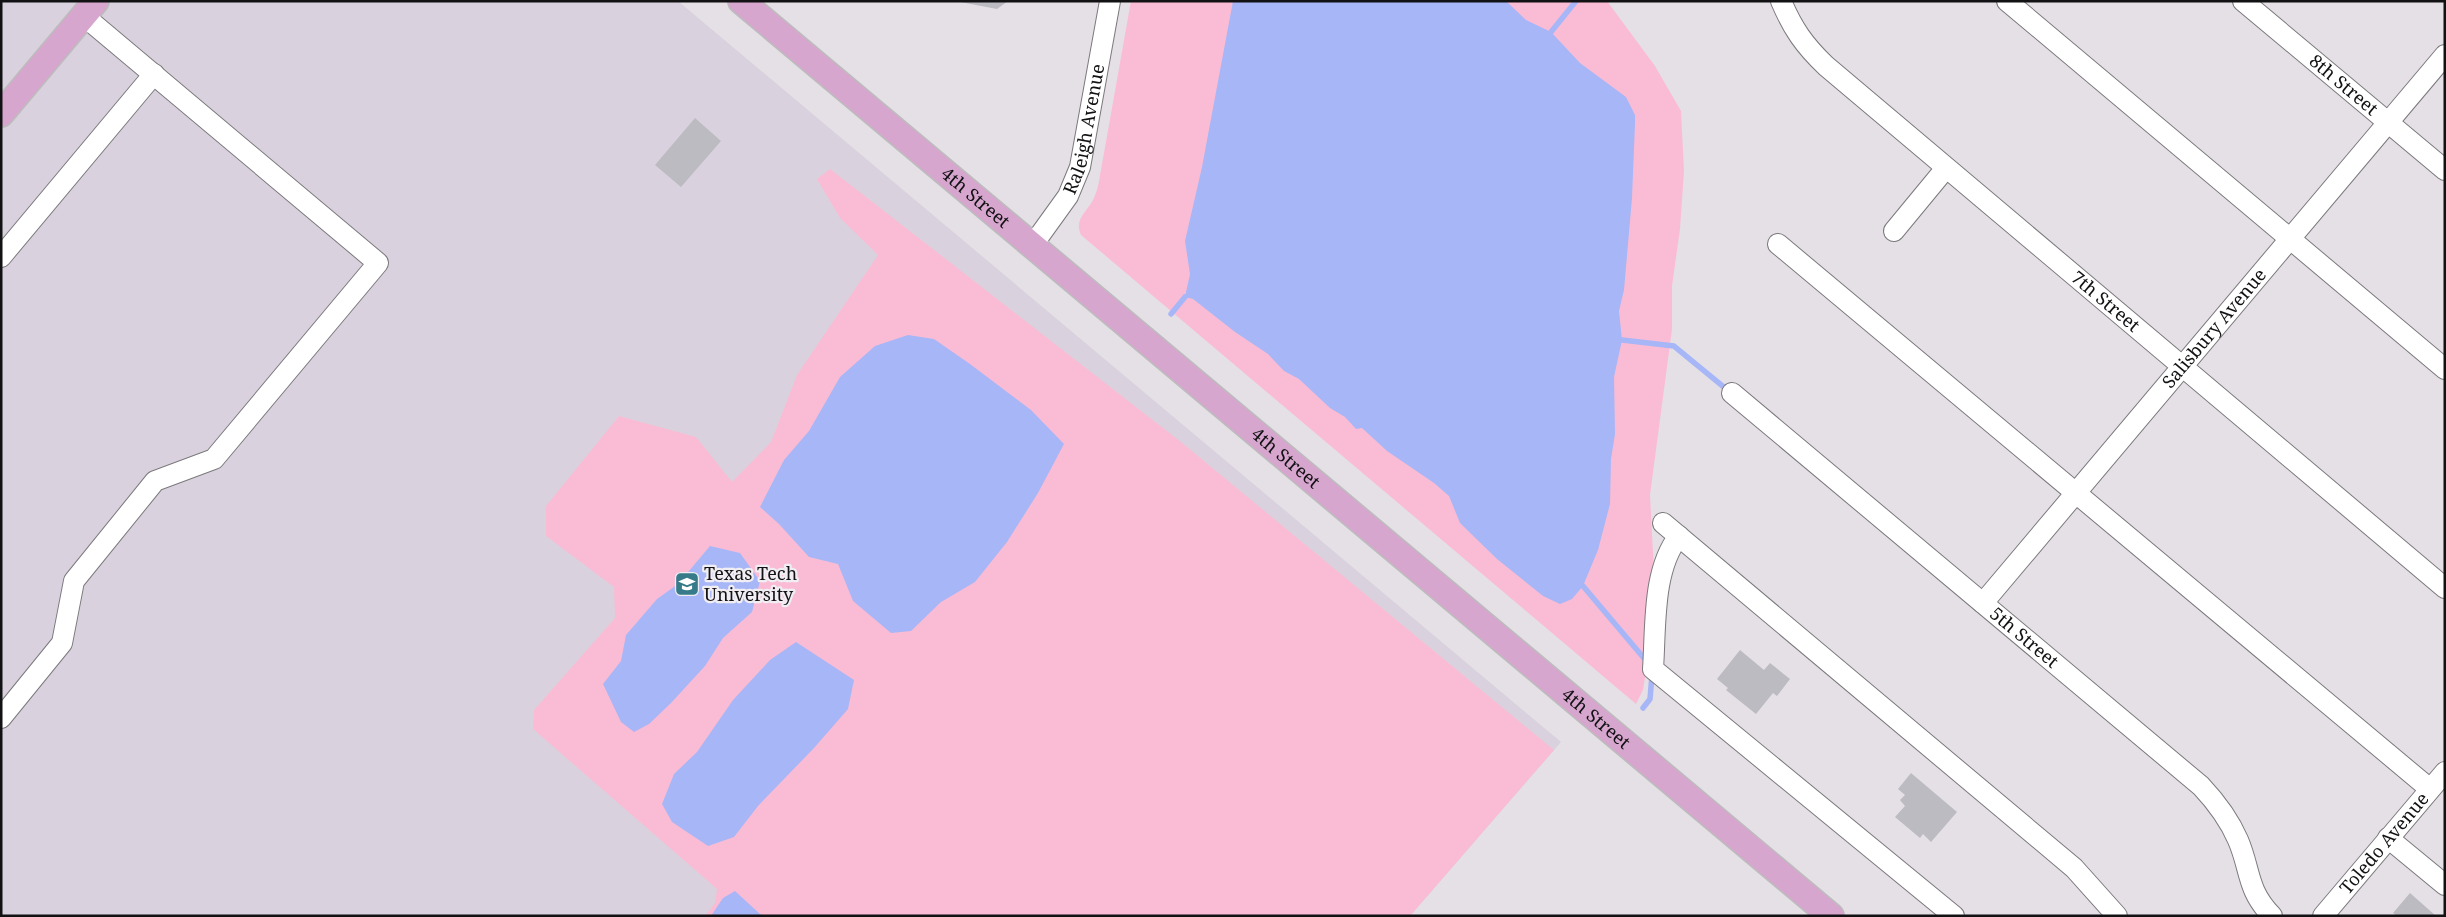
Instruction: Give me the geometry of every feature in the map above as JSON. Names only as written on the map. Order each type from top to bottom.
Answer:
[{"type":"main road","name":"4th Street","points":[[741,1],[1831,916]]},
{"type":"main road","points":[[1,114],[90,8]]},
{"type":"street","name":"Raleigh Avenue","points":[[1032,246],[1068,196],[1080,167],[1110,1]]},
{"type":"street","name":"7th Street","points":[[1780,1],[1805,46],[1826,66],[2445,588]]},
{"type":"street","points":[[2007,1],[2445,369]]},
{"type":"street","name":"8th Street","points":[[2243,1],[2445,170]]},
{"type":"street","points":[[1,718],[62,643],[74,581],[155,481],[214,459],[378,263],[154,74],[90,8]]},
{"type":"street","name":"Salisbury Avenue","points":[[1983,603],[2445,55]]},
{"type":"street","points":[[1,258],[154,74]]},
{"type":"street","points":[[1894,231],[1946,168]]},
{"type":"street","points":[[1778,244],[2430,789]]},
{"type":"street","name":"5th Street","points":[[1732,393],[2201,786],[2219,806],[2238,840],[2257,898],[2272,916]]},
{"type":"street","points":[[1664,523],[2074,868],[2117,916]]},
{"type":"street","points":[[1679,536],[1664,560],[1660,578],[1653,669],[1954,916]]},
{"type":"street","name":"Toledo Avenue","points":[[2323,916],[2445,772]]},
{"type":"street","points":[[2388,838],[2445,885]]},
{"type":"shaded area","name":"Texas Tech University","points":[[1,1],[678,1],[1561,742],[1410,916],[1,916]]},
{"type":"shaded area","points":[[1131,1],[1607,1],[1655,66],[1681,111],[1684,171],[1680,229],[1672,286],[1672,329],[1650,495],[1654,572],[1652,632],[1643,690],[1636,704],[1081,235],[1079,229],[1080,220],[1093,200],[1099,183]]},
{"type":"shaded area","points":[[830,169],[1181,442],[1554,750],[1410,916],[705,916],[715,903],[717,889],[533,729],[534,710],[615,618],[614,587],[546,536],[546,506],[619,416],[696,437],[732,482],[771,442],[797,375],[878,255],[840,218],[817,179]]},
{"type":"water","points":[[1233,1],[1506,1],[1526,20],[1551,32],[1580,63],[1626,97],[1635,115],[1635,124],[1632,198],[1624,290],[1619,311],[1622,340],[1614,377],[1615,434],[1611,459],[1610,504],[1598,550],[1583,586],[1572,599],[1560,604],[1543,596],[1497,559],[1460,523],[1449,496],[1434,483],[1387,451],[1362,428],[1356,429],[1345,417],[1330,408],[1299,379],[1284,371],[1268,354],[1235,332],[1193,299],[1185,297],[1190,274],[1185,241],[1202,167]]},
{"type":"water","points":[[908,335],[934,339],[970,364],[1031,410],[1064,444],[1038,493],[1007,542],[975,582],[941,602],[911,631],[891,633],[853,601],[838,564],[809,557],[779,524],[760,507],[784,460],[809,431],[840,377],[875,346]]},
{"type":"water","points":[[710,546],[740,553],[760,581],[752,612],[723,638],[705,666],[671,703],[649,724],[634,732],[621,722],[603,684],[621,661],[626,635],[657,599],[678,584]]},
{"type":"water","points":[[796,642],[854,680],[848,709],[814,748],[758,806],[734,837],[708,846],[672,822],[662,804],[674,774],[697,752],[733,700],[770,660]]},
{"type":"water","points":[[735,891],[764,916],[711,916],[723,898]]},
{"type":"building","points":[[955,1],[1008,1],[997,9]]},
{"type":"building","points":[[695,118],[721,141],[681,187],[655,165]]},
{"type":"building","points":[[1740,650],[1764,670],[1770,663],[1790,679],[1777,696],[1773,693],[1756,714],[1726,690],[1728,688],[1717,679]]},
{"type":"building","points":[[1911,773],[1957,812],[1931,842],[1923,834],[1920,838],[1895,817],[1905,806],[1900,800],[1905,795],[1898,789]]},
{"type":"building","points":[[2410,893],[2436,916],[2397,916],[2393,913]]},
{"type":"waterway","points":[[1551,32],[1576,1]]},
{"type":"waterway","points":[[1171,314],[1185,297]]},
{"type":"waterway","points":[[1622,340],[1674,346],[1730,392]]},
{"type":"waterway","points":[[1583,586],[1648,663]]},
{"type":"waterway","points":[[1643,708],[1650,699],[1652,675]]},
{"type":"place","name":"Texas Tech University","points":[[687,584]]}]
